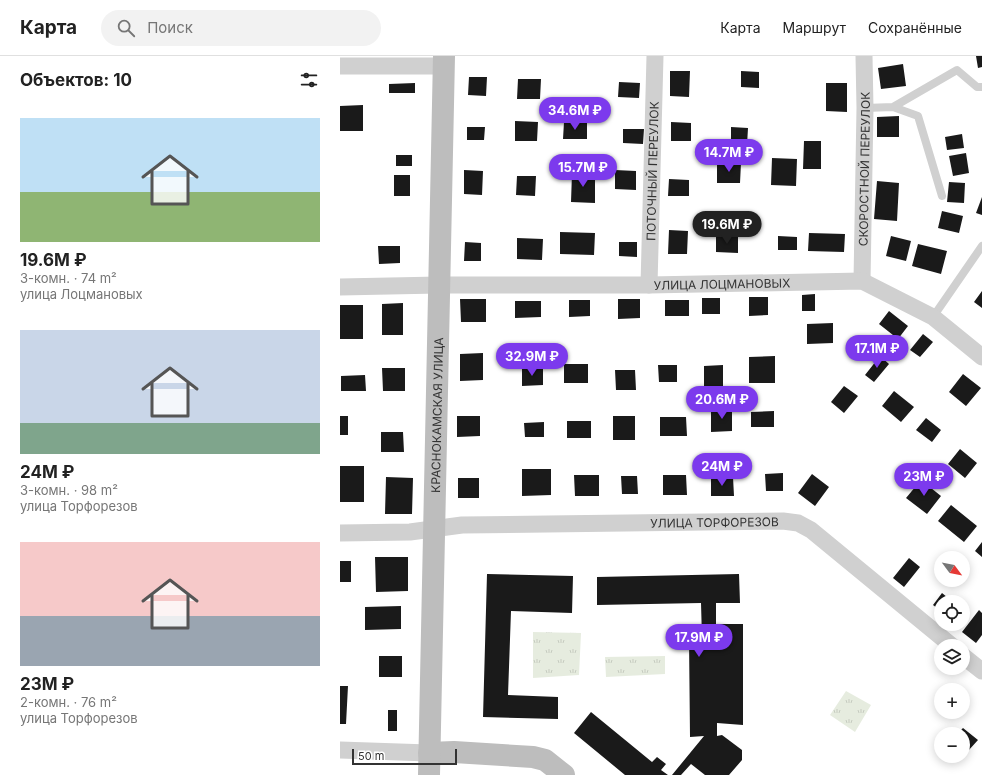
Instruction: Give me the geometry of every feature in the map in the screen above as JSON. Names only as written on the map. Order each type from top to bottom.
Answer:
[{"type":"street","name":"ПОТОЧНЫЙ ПЕРЕУЛОК","points":[[649,285],[655,56]]},
{"type":"street","name":"СКОРОСТНОЙ ПЕРЕУЛОК","points":[[862,281],[865,108],[864,56]]},
{"type":"street","points":[[340,66],[443,61]]},
{"type":"street","name":"КРАСНОКАМСКАЯ УЛИЦА","points":[[428,775],[435,528],[443,61]]},
{"type":"street","name":"УЛИЦА ЛОЦМАНОВЫХ","points":[[340,287],[439,285],[649,285],[862,281],[933,317],[982,356]]},
{"type":"street","name":"УЛИЦА ТОРФОРЕЗОВ","points":[[340,533],[410,532],[462,525],[783,521],[798,523],[811,530],[943,639]]},
{"type":"street","points":[[970,662],[982,671]]},
{"type":"street","points":[[340,750],[429,753],[454,752],[533,757],[545,760],[564,775]]},
{"type":"lane","points":[[893,107],[957,70],[977,87],[982,87]]},
{"type":"lane","points":[[865,108],[893,107],[918,116],[942,196]]},
{"type":"lane","points":[[933,317],[982,246]]},
{"type":"green space","points":[[533,632],[581,633],[579,675],[533,678]]},
{"type":"green space","points":[[665,656],[665,674],[606,677],[605,657]]},
{"type":"green space","points":[[846,691],[871,705],[855,732],[830,715]]},
{"type":"building","points":[[976,56],[982,56],[982,67],[978,68]]},
{"type":"building","points":[[903,64],[906,86],[881,89],[878,68]]},
{"type":"building","points":[[670,71],[690,71],[689,97],[670,96]]},
{"type":"building","points":[[741,71],[759,72],[759,88],[741,87]]},
{"type":"building","points":[[469,77],[487,77],[486,96],[468,95]]},
{"type":"building","points":[[518,79],[541,79],[540,99],[517,99]]},
{"type":"building","points":[[619,82],[640,83],[639,98],[618,97]]},
{"type":"building","points":[[415,83],[415,93],[389,93],[389,84]]},
{"type":"building","points":[[826,83],[847,83],[847,112],[826,111]]},
{"type":"building","points":[[363,105],[363,131],[340,131],[340,106]]},
{"type":"building","points":[[899,116],[899,137],[877,137],[877,117]]},
{"type":"building","points":[[515,121],[538,122],[537,141],[515,141]]},
{"type":"building","points":[[564,122],[587,123],[587,139],[563,139]]},
{"type":"building","points":[[671,122],[691,123],[691,141],[671,141]]},
{"type":"building","points":[[467,127],[485,127],[484,140],[467,140]]},
{"type":"building","points":[[731,127],[748,128],[747,145],[731,145]]},
{"type":"building","points":[[623,129],[644,129],[643,144],[623,143]]},
{"type":"building","points":[[962,134],[964,148],[947,150],[945,137]]},
{"type":"building","points":[[804,141],[821,141],[821,169],[803,169]]},
{"type":"building","points":[[966,153],[969,173],[953,176],[949,156]]},
{"type":"building","points":[[396,155],[412,155],[412,166],[396,166]]},
{"type":"building","points":[[772,158],[797,159],[796,186],[771,185]]},
{"type":"building","points":[[717,163],[741,163],[740,183],[717,183]]},
{"type":"building","points":[[464,170],[483,171],[482,195],[464,194]]},
{"type":"building","points":[[615,170],[636,171],[636,190],[615,189]]},
{"type":"building","points":[[572,173],[595,174],[595,203],[571,202]]},
{"type":"building","points":[[394,175],[410,175],[410,196],[394,196]]},
{"type":"building","points":[[517,176],[536,176],[535,196],[516,195]]},
{"type":"building","points":[[669,179],[689,180],[689,196],[668,196]]},
{"type":"building","points":[[877,181],[899,183],[897,221],[874,219]]},
{"type":"building","points":[[949,182],[965,183],[964,203],[947,202]]},
{"type":"building","points":[[982,197],[982,215],[976,213]]},
{"type":"building","points":[[942,211],[963,216],[959,233],[938,228]]},
{"type":"building","points":[[669,230],[688,231],[687,254],[668,254]]},
{"type":"building","points":[[560,232],[595,233],[594,255],[560,254]]},
{"type":"building","points":[[809,233],[845,234],[844,252],[808,251]]},
{"type":"building","points":[[778,236],[797,237],[797,250],[778,250]]},
{"type":"building","points":[[891,236],[911,241],[906,261],[886,256]]},
{"type":"building","points":[[716,237],[738,237],[738,253],[716,252]]},
{"type":"building","points":[[517,238],[543,239],[542,260],[517,259]]},
{"type":"building","points":[[465,242],[481,243],[481,261],[464,261]]},
{"type":"building","points":[[619,242],[637,242],[637,257],[619,256]]},
{"type":"building","points":[[918,244],[947,251],[941,274],[912,266]]},
{"type":"building","points":[[378,246],[400,246],[400,263],[379,264]]},
{"type":"building","points":[[982,291],[982,308],[974,302]]},
{"type":"building","points":[[815,294],[815,311],[802,311],[802,295]]},
{"type":"building","points":[[749,297],[768,297],[768,315],[749,316]]},
{"type":"building","points":[[702,298],[720,298],[720,314],[702,314]]},
{"type":"building","points":[[460,299],[486,299],[486,322],[461,322]]},
{"type":"building","points":[[618,299],[640,299],[640,318],[618,319]]},
{"type":"building","points":[[569,300],[590,300],[590,316],[569,317]]},
{"type":"building","points":[[665,300],[689,300],[689,316],[665,316]]},
{"type":"building","points":[[515,301],[541,301],[541,317],[515,318]]},
{"type":"building","points":[[403,303],[403,335],[382,335],[382,304]]},
{"type":"building","points":[[340,305],[363,305],[363,339],[340,339]]},
{"type":"building","points":[[889,311],[908,326],[898,339],[879,324]]},
{"type":"building","points":[[833,323],[833,343],[807,344],[807,324]]},
{"type":"building","points":[[923,334],[933,342],[920,357],[910,350]]},
{"type":"building","points":[[483,353],[483,380],[460,381],[460,354]]},
{"type":"building","points":[[775,356],[775,383],[749,383],[749,357]]},
{"type":"building","points":[[880,356],[889,364],[874,382],[865,375]]},
{"type":"building","points":[[564,364],[588,364],[588,383],[564,383]]},
{"type":"building","points":[[658,365],[677,365],[677,382],[659,382]]},
{"type":"building","points":[[723,365],[723,386],[704,386],[704,366]]},
{"type":"building","points":[[382,368],[405,368],[405,391],[383,391]]},
{"type":"building","points":[[522,368],[543,368],[543,385],[522,386]]},
{"type":"building","points":[[615,370],[635,370],[636,390],[616,390]]},
{"type":"building","points":[[963,374],[981,388],[966,406],[949,392]]},
{"type":"building","points":[[365,375],[366,391],[341,391],[341,376]]},
{"type":"building","points":[[844,386],[858,396],[844,413],[831,402]]},
{"type":"building","points":[[894,391],[914,407],[901,422],[882,406]]},
{"type":"building","points":[[732,409],[732,431],[711,432],[711,410]]},
{"type":"building","points":[[774,411],[774,427],[751,427],[751,412]]},
{"type":"building","points":[[340,416],[348,416],[348,435],[340,435]]},
{"type":"building","points":[[457,416],[480,416],[480,436],[457,437]]},
{"type":"building","points":[[613,416],[635,416],[635,440],[613,440]]},
{"type":"building","points":[[660,417],[686,417],[687,436],[660,436]]},
{"type":"building","points":[[926,418],[941,430],[932,442],[916,430]]},
{"type":"building","points":[[567,421],[591,421],[591,438],[567,438]]},
{"type":"building","points":[[544,422],[544,437],[525,437],[524,423]]},
{"type":"building","points":[[381,432],[403,432],[404,452],[381,452]]},
{"type":"building","points":[[960,449],[977,463],[965,478],[948,464]]},
{"type":"building","points":[[340,466],[364,466],[364,502],[340,502]]},
{"type":"building","points":[[522,469],[551,469],[551,495],[522,496]]},
{"type":"building","points":[[783,473],[783,491],[766,491],[765,474]]},
{"type":"building","points":[[812,474],[829,487],[815,506],[798,493]]},
{"type":"building","points":[[574,475],[599,475],[599,496],[575,496]]},
{"type":"building","points":[[663,475],[686,475],[687,495],[663,495]]},
{"type":"building","points":[[621,476],[637,476],[638,494],[622,494]]},
{"type":"building","points":[[386,477],[413,478],[412,514],[385,514]]},
{"type":"building","points":[[711,477],[733,477],[734,496],[711,496]]},
{"type":"building","points":[[458,478],[479,478],[479,498],[458,498]]},
{"type":"building","points":[[921,480],[941,496],[927,514],[906,498]]},
{"type":"building","points":[[951,505],[977,526],[964,542],[938,521]]},
{"type":"building","points":[[982,542],[982,557],[975,551]]},
{"type":"building","points":[[375,557],[408,557],[408,591],[376,592]]},
{"type":"building","points":[[909,558],[920,567],[904,587],[893,578]]},
{"type":"building","points":[[340,561],[351,561],[351,582],[340,582]]},
{"type":"building","points":[[487,574],[573,576],[572,613],[511,611],[508,695],[558,697],[558,719],[483,717]]},
{"type":"building","points":[[739,574],[740,603],[716,603],[716,624],[743,624],[743,725],[717,723],[717,736],[722,735],[742,750],[742,760],[729,775],[705,775],[691,764],[681,775],[672,775],[704,736],[690,737],[689,638],[702,638],[701,603],[597,605],[597,577]]},
{"type":"building","points":[[401,606],[401,629],[365,630],[365,607]]},
{"type":"building","points":[[979,610],[982,613],[982,635],[976,643],[962,632],[970,631],[970,622]]},
{"type":"building","points":[[379,656],[402,656],[402,677],[379,677]]},
{"type":"building","points":[[340,686],[348,686],[346,724],[340,724]]},
{"type":"building","points":[[388,710],[397,710],[397,731],[388,731]]},
{"type":"building","points":[[591,712],[652,762],[657,757],[666,764],[661,770],[668,775],[625,775],[574,733]]},
{"type":"building","points":[[970,734],[978,740],[970,749]]}]
